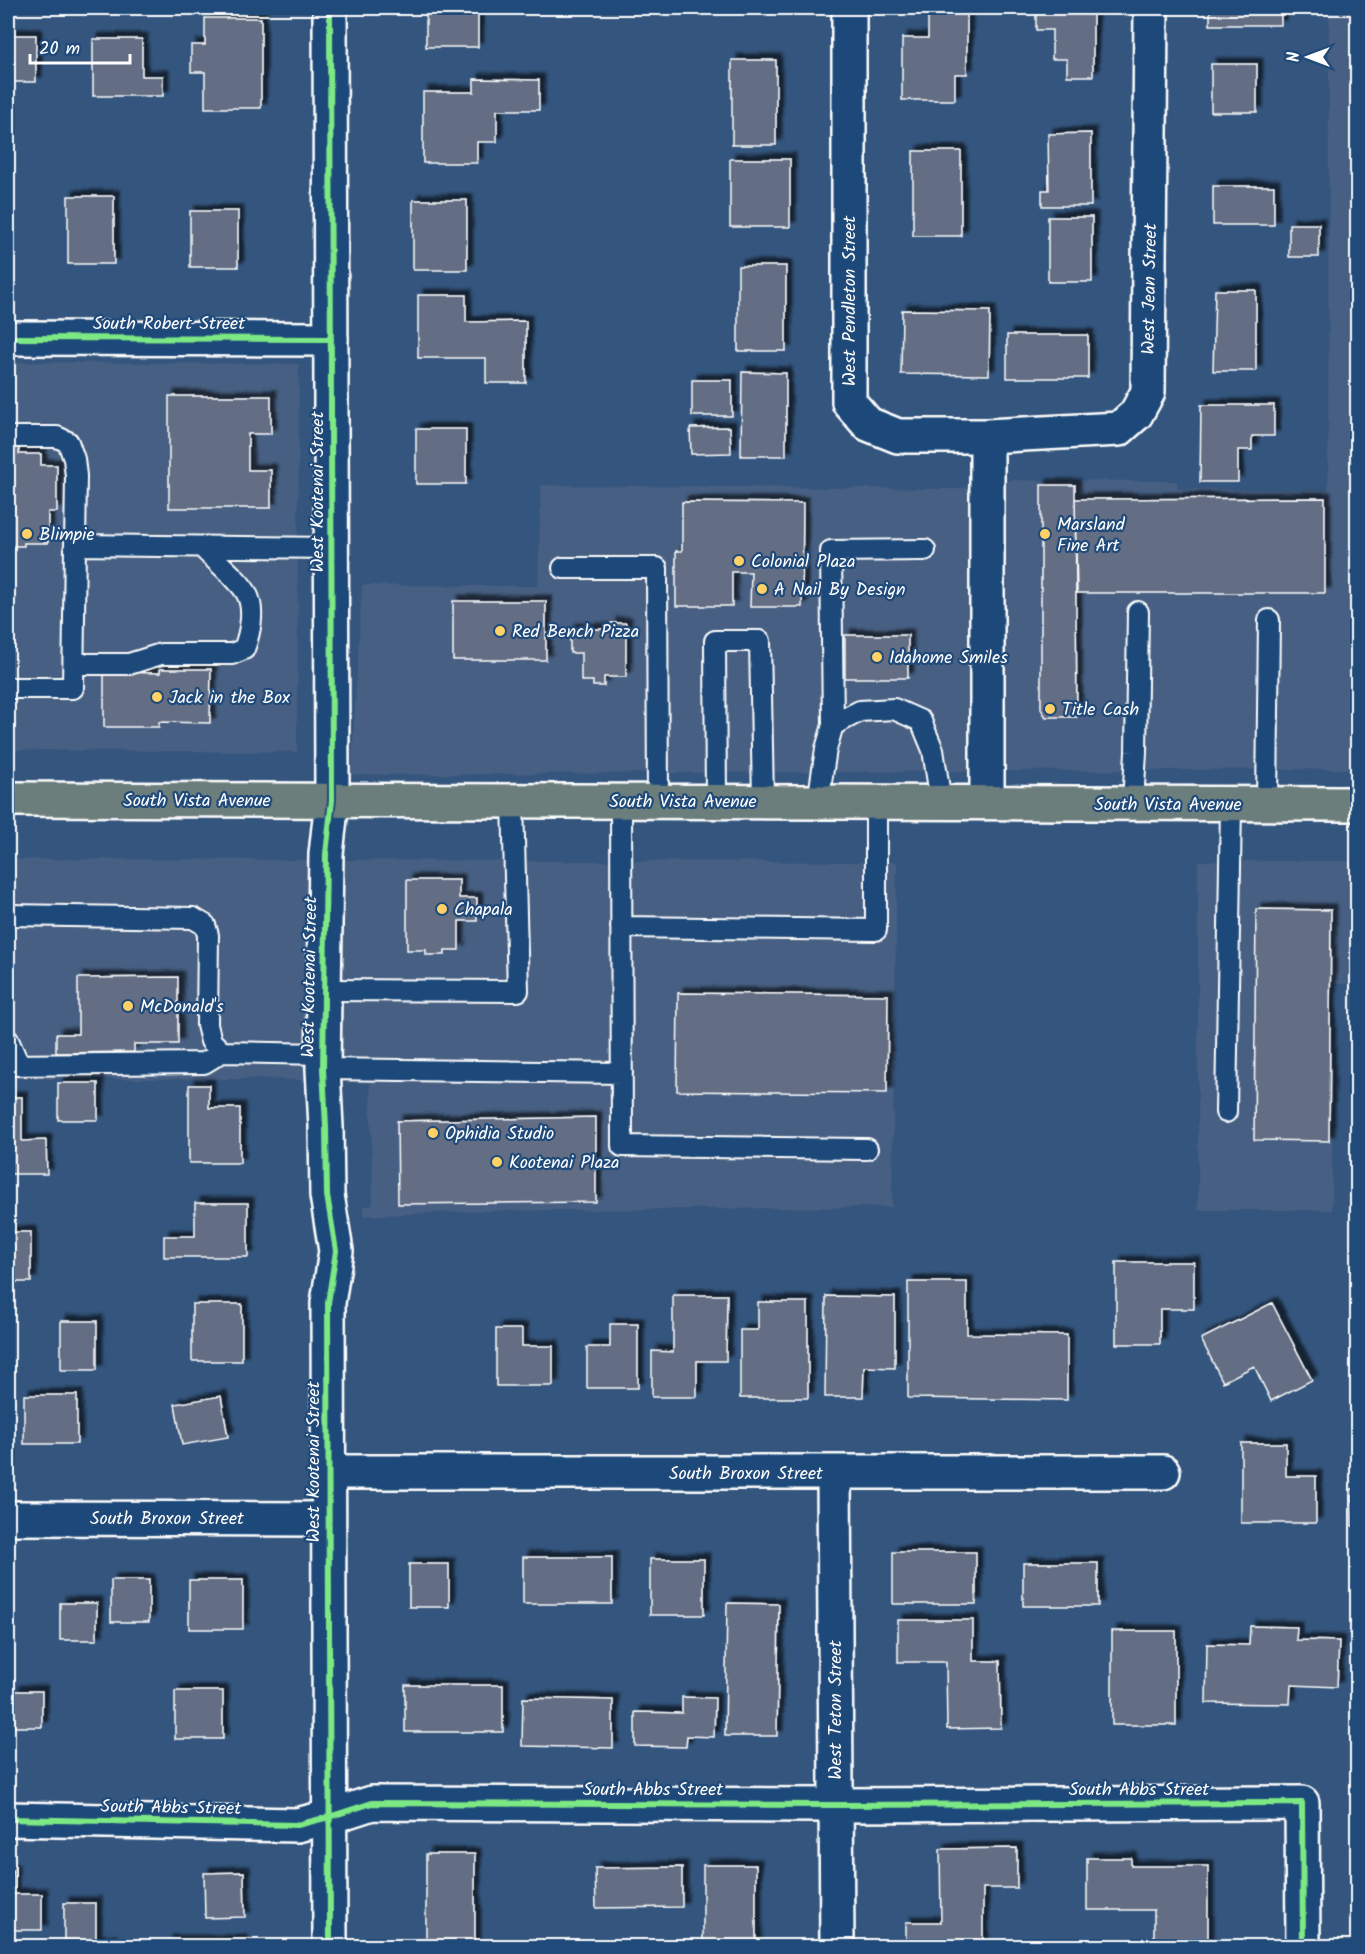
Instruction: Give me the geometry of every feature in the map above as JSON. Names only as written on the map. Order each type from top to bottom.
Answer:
[{"type":"main road","name":"South Vista Avenue","points":[[8,799],[1358,804]]},
{"type":"street","name":"West Kootenai Street","points":[[330,8],[332,800],[326,854],[323,1062],[327,1195],[336,1251],[328,1303],[330,1947]]},
{"type":"street","name":"West Pendleton Street","points":[[849,8],[849,402],[868,424],[898,436],[987,436]]},
{"type":"street","name":"West Jean Street","points":[[987,436],[1119,429],[1136,414],[1148,392],[1151,8]]},
{"type":"street","name":"South Robert Street","points":[[8,338],[331,339]]},
{"type":"street","points":[[987,436],[987,802]]},
{"type":"street","name":"South Broxon Street","points":[[328,1472],[1164,1472]]},
{"type":"street","name":"West Teton Street","points":[[834,1473],[837,1947]]},
{"type":"street","name":"South Broxon Street","points":[[8,1518],[327,1519]]},
{"type":"street","name":"South Abbs Street","points":[[8,1819],[297,1825],[372,1803],[836,1805],[1302,1803],[1303,1947]]},
{"type":"lane","points":[[8,437],[57,437],[68,442],[74,459],[76,476],[73,688],[8,688]]},
{"type":"lane","points":[[76,545],[332,548]]},
{"type":"lane","points":[[74,664],[129,664],[160,654],[232,654],[244,649],[250,632],[250,604],[247,593],[202,547]]},
{"type":"lane","points":[[818,802],[826,749],[833,725],[831,551],[925,550]]},
{"type":"lane","points":[[563,568],[657,568],[658,801]]},
{"type":"lane","points":[[1134,803],[1138,612]]},
{"type":"lane","points":[[1267,804],[1269,621]]},
{"type":"lane","points":[[716,801],[715,641],[760,641],[764,801]]},
{"type":"lane","points":[[833,725],[860,711],[894,709],[921,721],[933,750],[941,802]]},
{"type":"lane","points":[[325,990],[518,991],[513,801]]},
{"type":"lane","points":[[621,801],[622,1146],[867,1149]]},
{"type":"lane","points":[[621,927],[876,930],[876,802]]},
{"type":"lane","points":[[1226,1112],[1231,804]]},
{"type":"lane","points":[[8,915],[193,918],[205,925],[208,936],[207,1025],[211,1041],[222,1052]]},
{"type":"lane","points":[[8,1040],[13,1065],[204,1063],[222,1052],[323,1062],[622,1073]]},
{"type":"shaded area","points":[[1329,8],[1357,8],[1357,769],[351,775],[362,585],[538,586],[541,485],[956,489],[1012,480],[1177,481],[1177,489],[1328,490]]},
{"type":"shaded area","points":[[8,362],[299,364],[297,752],[8,750]]},
{"type":"shaded area","points":[[8,859],[897,862],[892,1207],[480,1211],[364,1216],[364,1206],[373,1205],[370,1083],[266,1079],[8,1079]]},
{"type":"shaded area","points":[[1198,861],[1357,861],[1357,984],[1332,984],[1332,1210],[1198,1210]]},
{"type":"building","points":[[426,8],[478,8],[478,47],[426,47]]},
{"type":"building","points":[[928,8],[967,8],[967,74],[955,74],[955,100],[902,100],[902,38],[928,38]]},
{"type":"building","points":[[1036,8],[1093,8],[1093,76],[1067,76],[1067,59],[1052,59],[1052,30],[1036,30]]},
{"type":"building","points":[[1210,8],[1281,8],[1281,25],[1210,25]]},
{"type":"building","points":[[205,18],[261,18],[261,108],[205,108],[205,72],[191,72],[191,45],[205,45]]},
{"type":"building","points":[[8,35],[36,35],[36,82],[8,82]]},
{"type":"building","points":[[93,39],[142,39],[142,76],[163,76],[163,96],[93,96]]},
{"type":"building","points":[[732,60],[776,60],[776,145],[732,145]]},
{"type":"building","points":[[1211,64],[1257,64],[1257,112],[1211,112]]},
{"type":"building","points":[[474,79],[539,80],[539,110],[497,110],[497,142],[477,142],[477,163],[423,163],[423,92],[474,92]]},
{"type":"building","points":[[1091,133],[1091,206],[1042,206],[1042,190],[1049,190],[1048,134]]},
{"type":"building","points":[[913,151],[961,151],[961,236],[913,236]]},
{"type":"building","points":[[730,159],[790,159],[790,227],[730,227]]},
{"type":"building","points":[[1213,186],[1274,186],[1274,225],[1213,225]]},
{"type":"building","points":[[68,196],[114,196],[114,264],[68,264]]},
{"type":"building","points":[[413,200],[467,200],[467,270],[413,270]]},
{"type":"building","points":[[190,211],[238,211],[238,267],[190,267]]},
{"type":"building","points":[[1048,217],[1092,217],[1092,282],[1048,282]]},
{"type":"building","points":[[1289,224],[1319,224],[1319,257],[1289,257]]},
{"type":"building","points":[[738,266],[786,266],[786,351],[738,351]]},
{"type":"building","points":[[1215,290],[1256,290],[1256,371],[1213,371]]},
{"type":"building","points":[[418,295],[466,295],[466,322],[526,321],[526,383],[486,383],[486,358],[418,358]]},
{"type":"building","points":[[902,310],[990,311],[989,375],[901,374]]},
{"type":"building","points":[[1007,335],[1088,335],[1088,378],[1007,378]]},
{"type":"building","points":[[742,372],[786,373],[786,456],[741,456]]},
{"type":"building","points":[[692,380],[732,380],[732,416],[692,416]]},
{"type":"building","points":[[169,396],[271,396],[271,434],[248,434],[248,470],[271,470],[271,508],[169,508]]},
{"type":"building","points":[[1201,405],[1274,405],[1274,436],[1252,436],[1252,450],[1238,450],[1238,482],[1200,482]]},
{"type":"building","points":[[730,427],[731,453],[691,454],[690,428]]},
{"type":"building","points":[[416,429],[466,429],[466,484],[416,484]]},
{"type":"building","points":[[8,444],[19,444],[19,454],[41,454],[41,465],[57,465],[57,512],[48,512],[48,543],[8,546]]},
{"type":"building","points":[[1041,485],[1075,485],[1077,717],[1046,717],[1041,709]]},
{"type":"building","points":[[1325,498],[1325,593],[1077,593],[1075,499]]},
{"type":"building","name":"Colonial Plaza","points":[[682,502],[803,503],[802,607],[750,607],[751,572],[732,572],[732,606],[676,606],[676,551],[682,551]]},
{"type":"building","name":"Red Bench Pizza","points":[[453,601],[546,601],[546,660],[453,660]]},
{"type":"building","points":[[611,623],[626,623],[626,677],[604,677],[604,686],[593,686],[593,681],[581,681],[581,653],[570,653],[570,629],[611,629]]},
{"type":"building","name":"Idahome Smiles","points":[[845,635],[908,635],[908,678],[845,678]]},
{"type":"building","name":"Jack in the Box","points":[[160,669],[211,669],[210,723],[159,722],[159,727],[104,727],[104,672],[160,673]]},
{"type":"building","name":"Chapala","points":[[407,880],[459,880],[459,898],[477,898],[477,921],[459,921],[459,950],[445,950],[445,955],[426,955],[426,950],[407,950]]},
{"type":"building","points":[[1256,909],[1331,910],[1329,1141],[1254,1140]]},
{"type":"building","name":"McDonald's","points":[[178,977],[178,1044],[134,1044],[134,1052],[56,1053],[56,1034],[78,1034],[78,978]]},
{"type":"building","points":[[678,993],[888,995],[887,1093],[677,1091]]},
{"type":"building","points":[[58,1083],[98,1083],[98,1120],[58,1120]]},
{"type":"building","points":[[189,1085],[209,1085],[209,1108],[240,1108],[240,1163],[189,1163]]},
{"type":"building","points":[[8,1097],[22,1097],[22,1141],[46,1140],[47,1174],[8,1174]]},
{"type":"building","name":"Kootenai Plaza","points":[[596,1117],[596,1202],[398,1204],[397,1121]]},
{"type":"building","points":[[195,1203],[248,1203],[248,1257],[164,1257],[164,1236],[195,1236]]},
{"type":"building","points":[[8,1232],[31,1232],[31,1282],[8,1282]]},
{"type":"building","points":[[1116,1262],[1194,1262],[1194,1309],[1160,1309],[1160,1344],[1116,1344]]},
{"type":"building","points":[[908,1282],[967,1282],[967,1334],[1067,1335],[1067,1400],[908,1398]]},
{"type":"building","points":[[673,1295],[727,1295],[726,1361],[697,1361],[697,1397],[652,1397],[652,1351],[673,1352]]},
{"type":"building","points":[[826,1296],[895,1297],[895,1368],[864,1367],[863,1397],[825,1397]]},
{"type":"building","points":[[758,1302],[808,1302],[808,1398],[740,1398],[740,1330],[758,1330]]},
{"type":"building","points":[[1272,1303],[1312,1380],[1271,1401],[1254,1366],[1223,1382],[1201,1339]]},
{"type":"building","points":[[192,1304],[242,1304],[242,1361],[192,1361]]},
{"type":"building","points":[[61,1321],[97,1321],[97,1370],[61,1370]]},
{"type":"building","points":[[610,1324],[638,1324],[638,1388],[587,1388],[587,1347],[610,1347]]},
{"type":"building","points":[[496,1329],[522,1329],[522,1346],[553,1346],[553,1386],[496,1386]]},
{"type":"building","points":[[24,1395],[77,1395],[77,1444],[24,1444]]},
{"type":"building","points":[[221,1396],[228,1437],[182,1445],[175,1404]]},
{"type":"building","points":[[1241,1443],[1286,1443],[1286,1476],[1316,1476],[1316,1523],[1241,1523]]},
{"type":"building","points":[[1351,1489],[1358,1489],[1358,1526],[1352,1526]]},
{"type":"building","points":[[893,1552],[976,1552],[976,1604],[893,1604]]},
{"type":"building","points":[[523,1557],[612,1557],[612,1604],[523,1604]]},
{"type":"building","points":[[650,1559],[704,1559],[704,1615],[650,1615]]},
{"type":"building","points":[[1023,1563],[1098,1563],[1098,1606],[1023,1606]]},
{"type":"building","points":[[409,1564],[449,1564],[449,1607],[409,1607]]},
{"type":"building","points":[[111,1580],[149,1580],[149,1622],[111,1622]]},
{"type":"building","points":[[189,1580],[243,1580],[243,1629],[189,1629]]},
{"type":"building","points":[[60,1603],[97,1603],[97,1640],[60,1640]]},
{"type":"building","points":[[727,1603],[779,1604],[777,1736],[725,1736]]},
{"type":"building","points":[[898,1620],[973,1620],[973,1661],[1000,1661],[1001,1728],[947,1729],[946,1662],[898,1662]]},
{"type":"building","points":[[1250,1626],[1297,1627],[1296,1640],[1339,1641],[1337,1687],[1291,1685],[1290,1704],[1206,1703],[1207,1644],[1249,1645]]},
{"type":"building","points":[[1112,1631],[1176,1631],[1176,1725],[1112,1725]]},
{"type":"building","points":[[405,1685],[503,1685],[503,1732],[405,1732]]},
{"type":"building","points":[[14,1691],[42,1691],[42,1727],[14,1727]]},
{"type":"building","points":[[175,1691],[223,1691],[223,1739],[175,1739]]},
{"type":"building","points":[[682,1697],[715,1698],[714,1737],[687,1736],[686,1747],[635,1746],[635,1712],[682,1713]]},
{"type":"building","points":[[523,1698],[613,1700],[613,1748],[522,1746]]},
{"type":"building","points":[[1017,1848],[1017,1888],[983,1888],[983,1946],[906,1946],[906,1922],[941,1922],[940,1849]]},
{"type":"building","points":[[426,1854],[475,1854],[475,1946],[426,1946]]},
{"type":"building","points":[[1087,1858],[1131,1858],[1131,1866],[1208,1866],[1208,1946],[1154,1946],[1154,1910],[1087,1910]]},
{"type":"building","points":[[703,1865],[756,1865],[756,1946],[703,1946]]},
{"type":"building","points":[[682,1867],[682,1907],[596,1908],[595,1868]]},
{"type":"building","points":[[8,1870],[13,1870],[13,1894],[42,1894],[42,1930],[8,1930]]},
{"type":"building","points":[[244,1872],[245,1917],[205,1918],[204,1873]]},
{"type":"building","points":[[64,1903],[96,1903],[96,1941],[111,1941],[111,1946],[64,1946]]},
{"type":"building","points":[[167,1941],[242,1941],[242,1946],[167,1946]]},
{"type":"cycle path","points":[[330,8],[332,800],[326,854],[323,1069],[327,1195],[336,1251],[328,1303],[330,1946]]},
{"type":"cycle path","points":[[8,338],[331,339]]},
{"type":"cycle path","points":[[8,1819],[297,1825],[372,1803],[836,1805],[1302,1803],[1303,1946]]},
{"type":"place","name":"Blimpie","points":[[27,534]]},
{"type":"place","name":"Marsland Fine Art","points":[[1045,534]]},
{"type":"place","name":"Colonial Plaza","points":[[739,561]]},
{"type":"place","name":"A Nail By Design","points":[[762,589]]},
{"type":"place","name":"Red Bench Pizza","points":[[500,631]]},
{"type":"place","name":"Idahome Smiles","points":[[877,657]]},
{"type":"place","name":"Jack in the Box","points":[[157,697]]},
{"type":"place","name":"Title Cash","points":[[1050,709]]},
{"type":"place","name":"Chapala","points":[[442,909]]},
{"type":"place","name":"McDonald's","points":[[128,1006]]},
{"type":"place","name":"Ophidia Studio","points":[[433,1133]]},
{"type":"place","name":"Kootenai Plaza","points":[[497,1162]]}]
